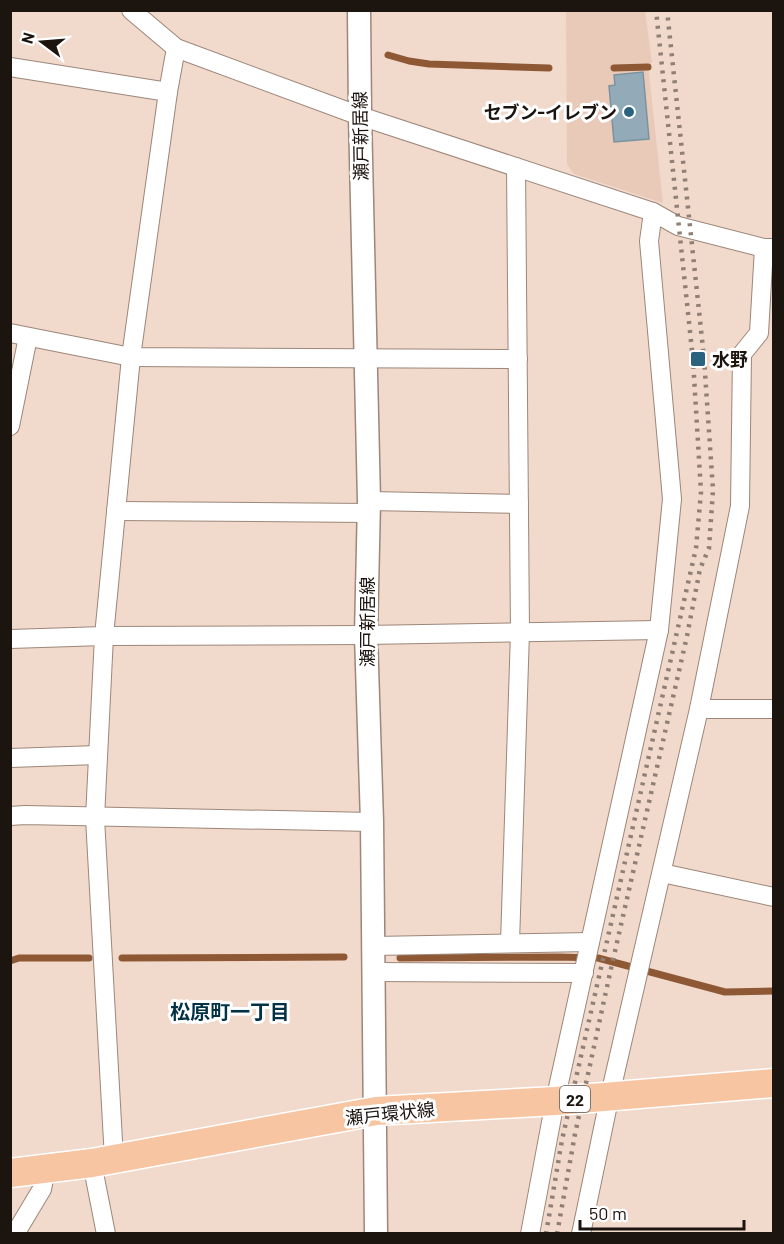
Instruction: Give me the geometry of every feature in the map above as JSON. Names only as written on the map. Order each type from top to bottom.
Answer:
[{"type":"main road","name":"瀬戸環状線","points":[[12,1176],[376,1111],[555,1101],[774,1083]]},
{"type":"street","points":[[131,10],[176,48],[360,116],[653,212],[678,226],[769,248],[759,333],[742,354],[740,506],[699,709],[610,1095],[581,1233]]},
{"type":"street","name":"瀬戸新居線","points":[[360,10],[368,507],[366,635],[372,822],[376,1233]]},
{"type":"street","points":[[106,1233],[95,818],[104,636],[131,357],[176,48]]},
{"type":"street","points":[[10,67],[168,92]]},
{"type":"street","points":[[510,943],[520,633],[516,167]]},
{"type":"street","points":[[530,1233],[555,1101],[658,630],[672,499],[649,241],[653,212]]},
{"type":"street","points":[[10,426],[19,335],[131,357],[518,359]]},
{"type":"street","points":[[116,511],[519,504]]},
{"type":"street","points":[[10,639],[658,630]]},
{"type":"street","points":[[699,709],[774,709]]},
{"type":"street","points":[[10,758],[98,755]]},
{"type":"street","points":[[10,816],[372,822]]},
{"type":"street","points":[[662,873],[774,897]]},
{"type":"street","points":[[374,946],[590,943]]},
{"type":"street","points":[[374,972],[584,970]]},
{"type":"street","points":[[15,1233],[42,1189],[46,1169]]},
{"type":"shaded area","points":[[566,11],[645,11],[652,63],[648,64],[663,203],[574,174],[567,164]]},
{"type":"building","name":"セブン-イレブン","points":[[643,72],[649,139],[614,142],[609,86],[615,85],[614,75]]},
{"type":"waterway","points":[[388,55],[429,64],[549,68]]},
{"type":"waterway","points":[[614,68],[648,67]]},
{"type":"waterway","points":[[122,958],[344,957]]},
{"type":"waterway","points":[[10,961],[19,958],[89,958]]},
{"type":"waterway","points":[[400,958],[598,958],[725,992],[774,991]]},
{"type":"railway","points":[[546,1234],[562,1140],[696,548],[701,492],[693,360],[656,10]]},
{"type":"railway","points":[[557,1234],[575,1134],[610,973],[687,636],[700,569],[709,548],[713,490],[704,358],[667,10]]},
{"type":"place","name":"セブン-イレブン","points":[[629,112]]},
{"type":"place","name":"水野","points":[[698,359]]},
{"type":"district","name":"松原町一丁目","points":[[230,1011]]}]
